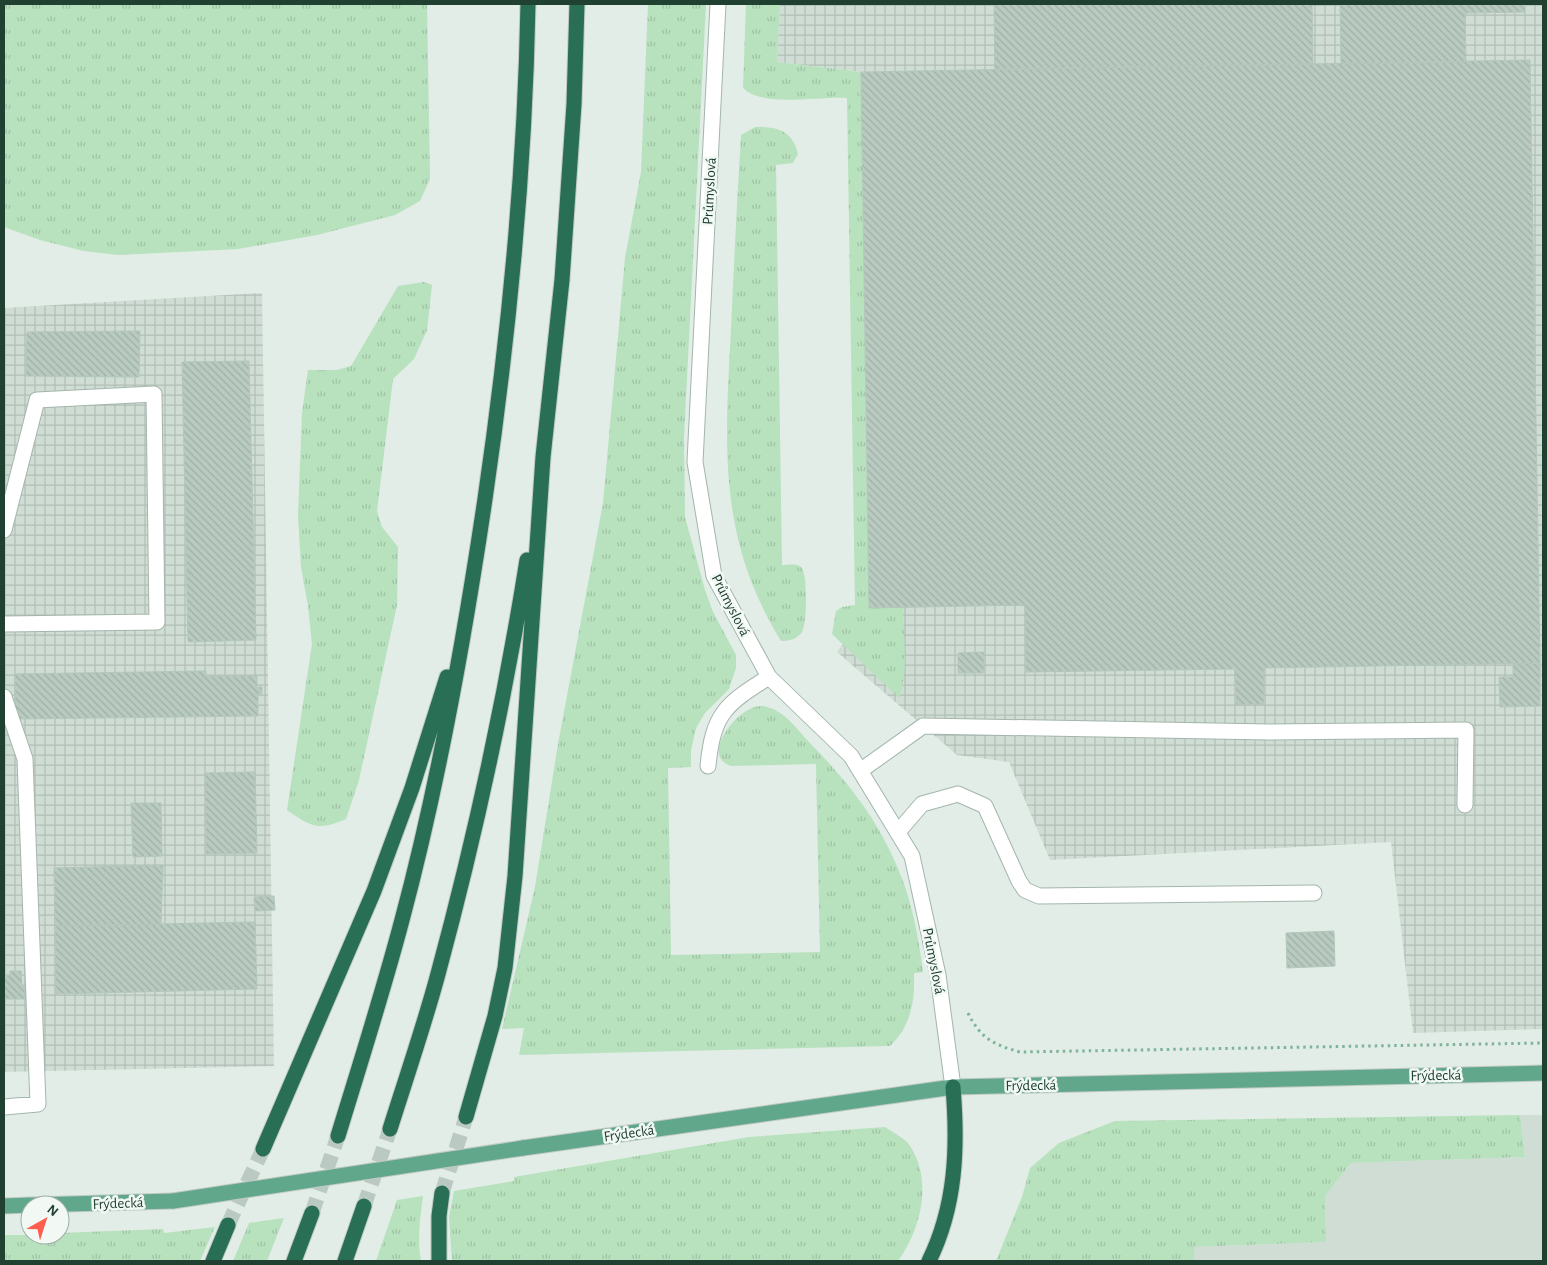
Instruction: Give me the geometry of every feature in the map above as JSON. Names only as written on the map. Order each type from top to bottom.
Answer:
[{"type":"highway","points":[[338,1136],[402,919],[437,773],[469,609],[500,395],[516,250],[528,4]]},
{"type":"highway","points":[[466,1116],[495,1016],[505,968],[515,876],[543,457],[562,280],[574,104],[577,4]]},
{"type":"highway","points":[[390,1129],[438,975],[480,805],[515,632],[543,457]]},
{"type":"highway","points":[[263,1149],[374,891],[412,788],[469,609]]},
{"type":"highway","points":[[929,1261],[941,1237],[950,1205],[957,1138],[953,1087]]},
{"type":"highway","points":[[440,1261],[439,1216],[442,1193]]},
{"type":"highway","points":[[345,1261],[364,1206]]},
{"type":"highway","points":[[294,1261],[312,1213]]},
{"type":"highway","points":[[213,1261],[228,1225]]},
{"type":"main road","name":"Frýdecká","points":[[70,1204],[173,1201],[523,1148],[953,1087],[1543,1073]]},
{"type":"main road","name":"Frýdecká","points":[[4,1206],[20,1205]]},
{"type":"lane","name":"Průmyslová","points":[[718,4],[695,462],[714,576],[769,677],[851,756],[912,856],[942,1003],[953,1087]]},
{"type":"lane","points":[[4,530],[37,400],[154,394],[157,622],[4,624]]},
{"type":"lane","points":[[708,766],[710,740],[724,710],[769,677]]},
{"type":"lane","points":[[4,697],[25,759],[38,1104],[4,1107]]},
{"type":"lane","points":[[860,771],[923,726],[1270,732],[1466,730],[1466,805]]},
{"type":"lane","points":[[898,832],[922,804],[958,794],[985,806],[1018,881],[1025,890],[1039,896],[1314,893]]},
{"type":"path","points":[[942,1003],[962,1002],[976,1030],[998,1046],[1020,1052],[1543,1043]]},
{"type":"shaded area","points":[[780,4],[1543,4],[1543,1029],[1413,1033],[1391,842],[1050,860],[1009,762],[957,755],[837,652],[869,608],[861,72],[777,62]]},
{"type":"shaded area","points":[[262,293],[274,1066],[4,1072],[4,308]]},
{"type":"shaded area","points":[[1520,1115],[1543,1115],[1543,1261],[1194,1261],[1193,1247],[1326,1242],[1325,1196],[1351,1163],[1525,1157]]},
{"type":"green space","points":[[4,4],[427,4],[430,179],[420,201],[395,215],[317,235],[238,249],[118,255],[84,251],[40,240],[4,227]]},
{"type":"green space","points":[[648,4],[706,4],[684,437],[685,517],[713,612],[736,655],[736,668],[729,689],[705,713],[696,728],[691,750],[691,767],[668,768],[671,955],[820,952],[816,764],[731,766],[724,762],[719,752],[719,745],[725,732],[741,715],[758,706],[773,709],[794,725],[862,803],[883,837],[905,887],[915,924],[923,972],[914,973],[914,993],[910,1012],[903,1030],[890,1046],[519,1055],[524,1028],[502,1029],[535,887],[558,744],[603,503],[625,258],[641,172]]},
{"type":"green space","points":[[746,4],[780,4],[777,62],[861,72],[869,608],[903,607],[905,665],[899,698],[832,634],[836,611],[842,607],[855,605],[847,98],[792,100],[764,98],[752,94],[743,88]]},
{"type":"green space","points":[[755,127],[777,129],[788,135],[796,146],[798,154],[793,163],[776,165],[782,565],[801,567],[805,579],[806,599],[802,632],[796,638],[784,641],[781,641],[760,602],[745,565],[735,527],[727,451],[727,412],[741,135]]},
{"type":"green space","points":[[424,282],[432,285],[427,330],[414,359],[393,379],[377,511],[382,527],[398,547],[397,605],[359,780],[346,819],[328,825],[315,825],[302,820],[287,810],[312,644],[301,567],[298,515],[302,413],[308,370],[337,370],[351,366],[398,286]]},
{"type":"green space","points":[[1520,1115],[1525,1157],[1351,1163],[1325,1196],[1326,1242],[1194,1247],[1194,1261],[996,1261],[1022,1197],[1030,1168],[1059,1143],[1115,1121]]},
{"type":"green space","points":[[885,1127],[908,1143],[917,1160],[921,1174],[921,1205],[918,1220],[913,1234],[898,1261],[452,1261],[449,1217],[454,1191],[514,1181],[514,1177],[749,1137]]},
{"type":"green space","points":[[423,1196],[419,1237],[421,1261],[376,1261],[397,1200]]},
{"type":"green space","points":[[284,1218],[267,1261],[233,1261],[249,1223]]},
{"type":"green space","points":[[215,1227],[200,1261],[4,1261],[4,1235],[20,1235],[20,1245],[70,1245],[70,1233],[163,1229],[164,1233]]},
{"type":"building","points":[[994,4],[1312,4],[1313,64],[995,69]]},
{"type":"building","points":[[1340,4],[1525,4],[1525,12],[1465,13],[1466,62],[1341,64]]},
{"type":"building","points":[[1530,60],[1540,663],[1264,668],[1264,704],[1236,705],[1235,669],[1026,672],[1025,605],[869,608],[861,72]]},
{"type":"building","points":[[140,331],[139,377],[26,376],[27,332]]},
{"type":"building","points":[[249,361],[256,640],[188,642],[182,362]]},
{"type":"building","points":[[984,652],[984,673],[958,673],[958,653]]},
{"type":"building","points":[[1540,663],[1540,706],[1500,707],[1499,677],[1513,677],[1513,664]]},
{"type":"building","points":[[206,671],[206,676],[257,676],[257,687],[262,687],[262,694],[258,694],[258,716],[15,719],[15,674]]},
{"type":"building","points":[[255,772],[257,853],[206,854],[205,773]]},
{"type":"building","points":[[131,803],[161,803],[162,856],[133,857]]},
{"type":"building","points":[[163,865],[161,924],[55,926],[54,868]]},
{"type":"building","points":[[274,896],[275,910],[255,911],[254,897]]},
{"type":"building","points":[[255,922],[257,989],[56,994],[55,926]]},
{"type":"building","points":[[1334,931],[1335,966],[1287,968],[1286,933]]},
{"type":"building","points":[[10,971],[21,971],[22,986],[25,986],[25,999],[4,999],[4,976],[10,976]]},
{"type":"tunnel","points":[[442,1193],[466,1117]]},
{"type":"tunnel","points":[[364,1206],[390,1129]]},
{"type":"tunnel","points":[[312,1213],[338,1136]]},
{"type":"tunnel","points":[[228,1225],[263,1149]]}]
